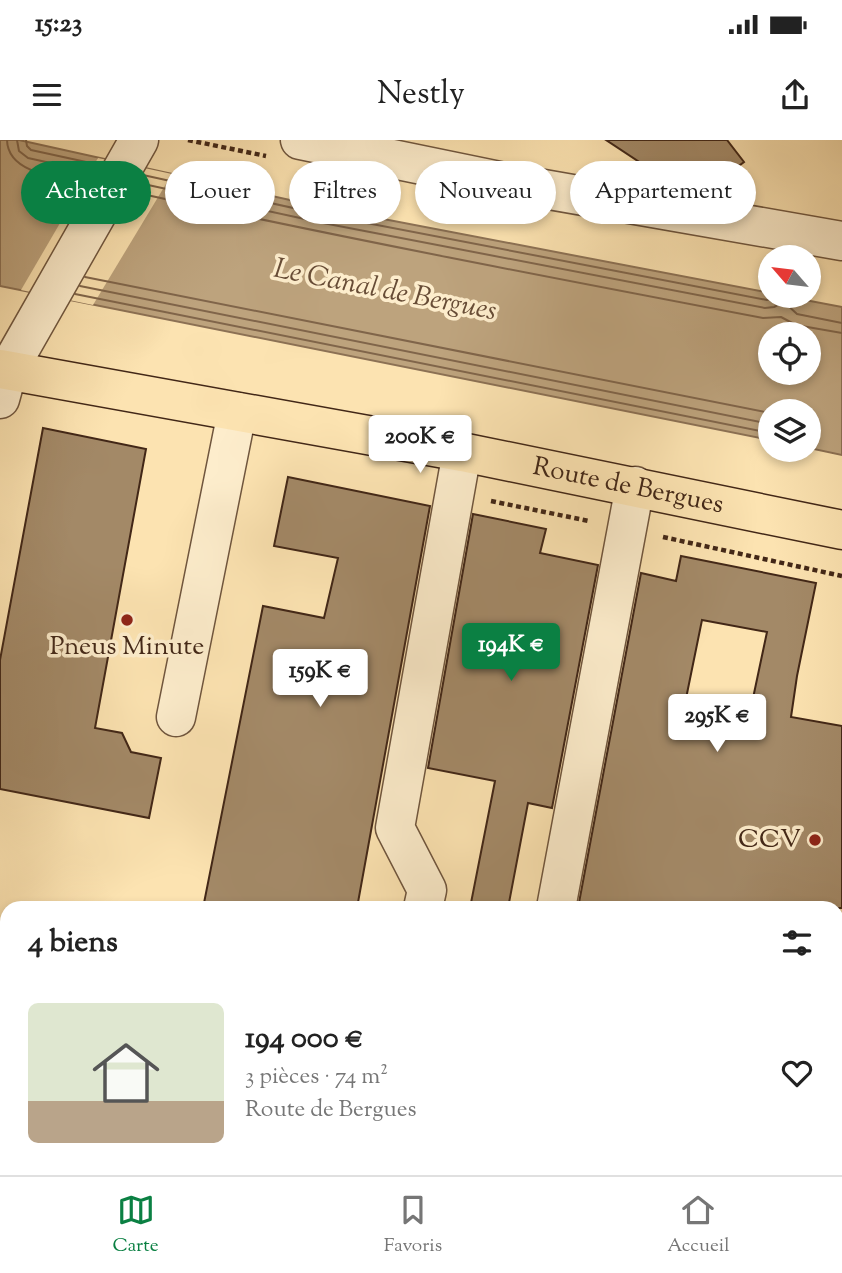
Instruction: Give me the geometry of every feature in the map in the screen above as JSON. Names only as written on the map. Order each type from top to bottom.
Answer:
[{"type":"main road","name":"Route de Bergues","points":[[3,380],[237,412],[462,452],[842,530]]},
{"type":"street","points":[[300,140],[509,183],[842,242]]},
{"type":"street","points":[[3,380],[136,146]]},
{"type":"street","points":[[176,717],[237,412]]},
{"type":"street","points":[[425,901],[427,890],[396,828],[462,452]]},
{"type":"street","points":[[557,901],[635,486]]},
{"type":"water","name":"Le Canal de Bergues","points":[[0,140],[19,140],[114,161],[21,161],[21,224],[151,224],[151,169],[165,172],[165,224],[275,224],[275,197],[289,200],[289,224],[401,222],[758,291],[758,308],[821,308],[821,303],[842,307],[842,455],[821,451],[821,399],[758,399],[758,438],[0,286]]},
{"type":"pier","points":[[151,169],[165,172],[165,186],[151,209]]},
{"type":"pier","points":[[60,224],[142,224],[93,305],[21,290]]},
{"type":"building","points":[[606,140],[727,140],[743,161],[638,161]]},
{"type":"building","points":[[43,428],[146,449],[95,728],[122,733],[131,752],[161,758],[149,818],[0,789],[0,660]]},
{"type":"building","points":[[288,477],[430,506],[358,901],[204,901],[263,606],[324,618],[338,558],[274,546]]},
{"type":"building","points":[[473,514],[546,529],[540,553],[598,565],[552,808],[528,803],[509,901],[471,901],[495,781],[428,768]]},
{"type":"building","points":[[681,556],[816,583],[791,717],[842,726],[842,901],[579,901],[641,573],[676,581]],"holes":[[[702,620],[767,632],[745,736],[681,723]]]},
{"type":"place","name":"Pneus Minute","points":[[127,620]]},
{"type":"place","name":"CCV","points":[[815,840]]}]
